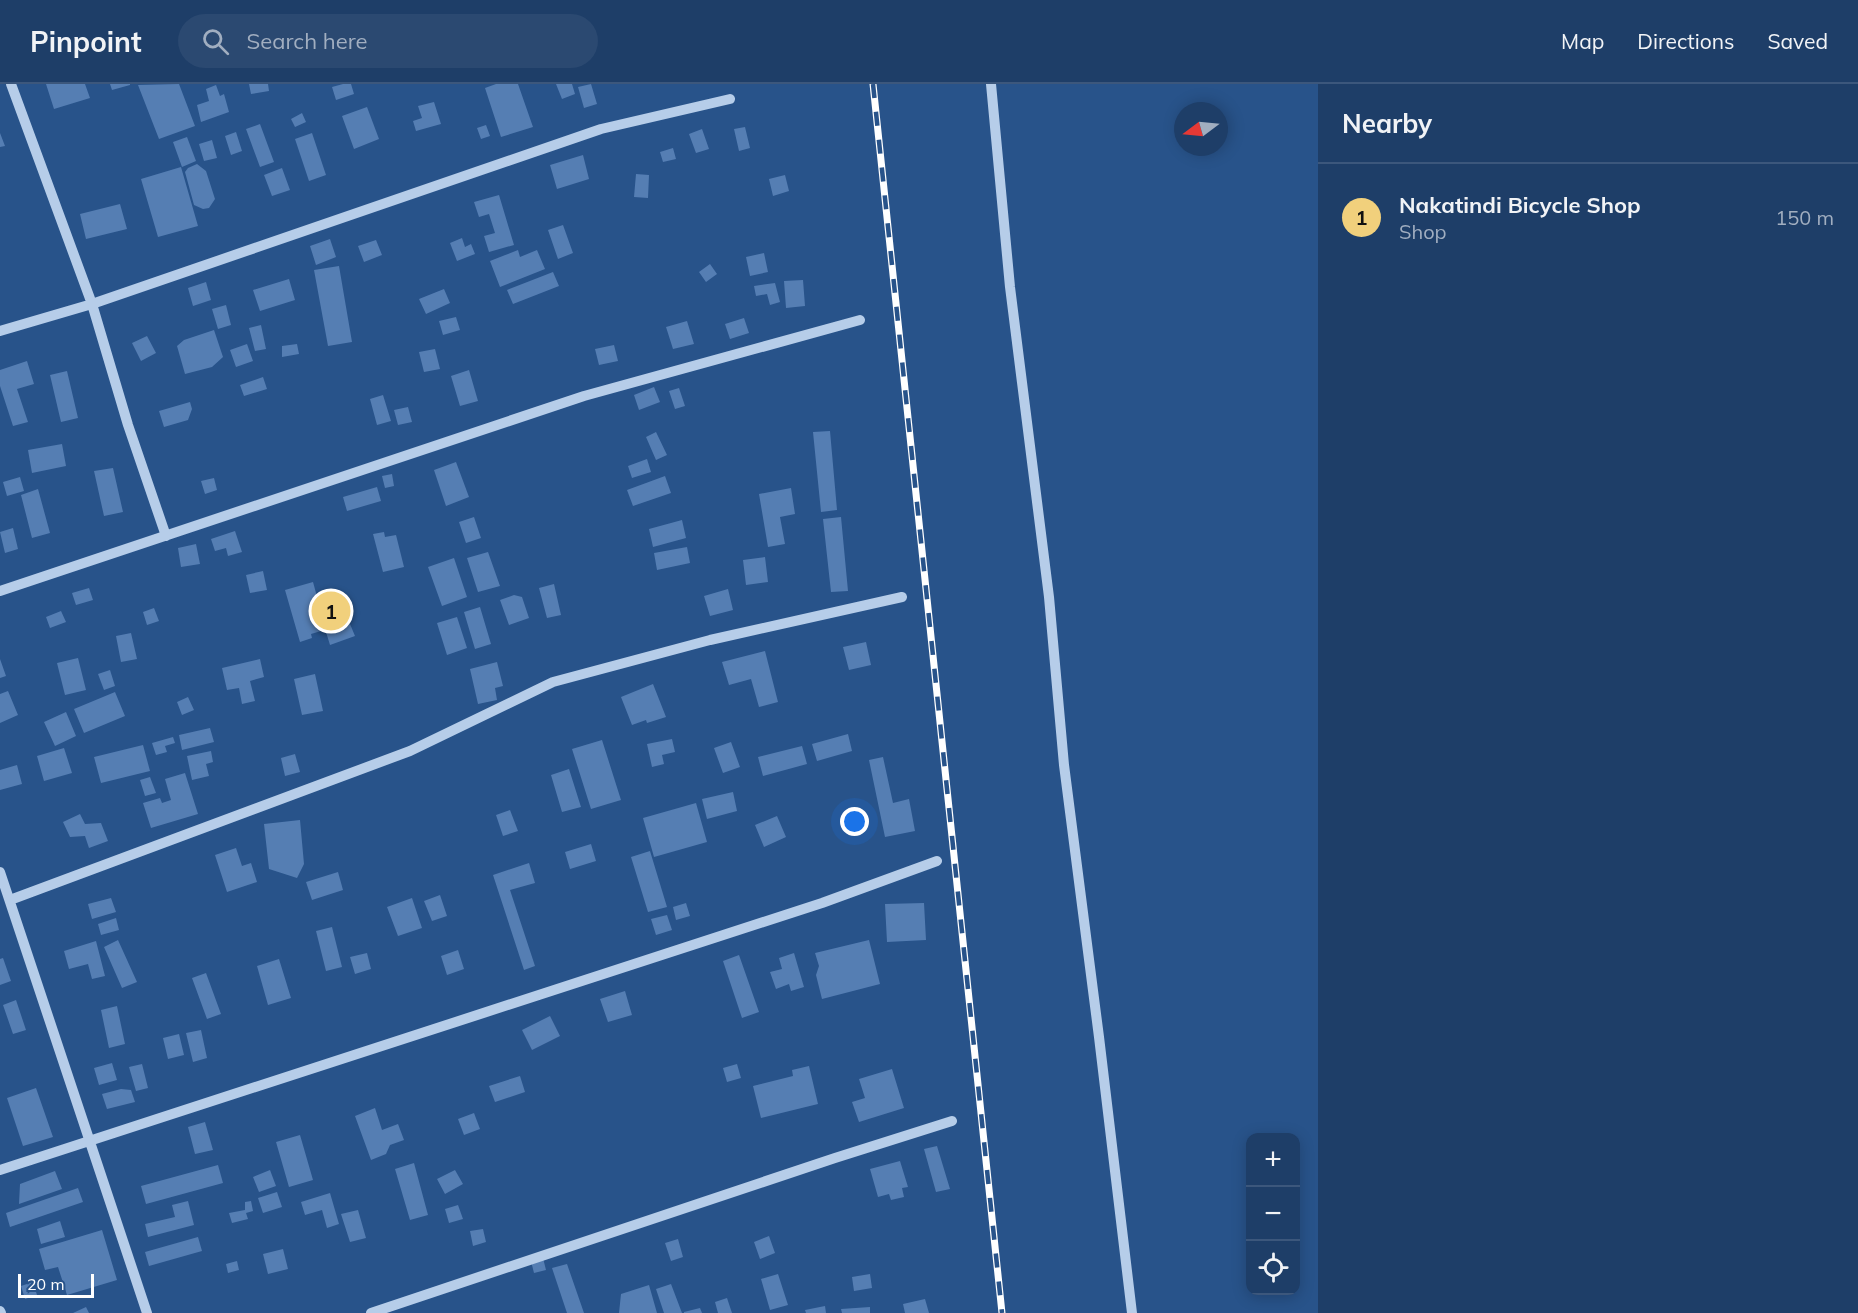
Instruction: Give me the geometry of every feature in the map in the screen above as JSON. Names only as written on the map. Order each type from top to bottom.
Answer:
[{"type":"street","points":[[11,84],[92,303],[128,425],[166,536]]},
{"type":"street","points":[[991,84],[1010,286],[1049,597],[1064,765],[1132,1313]]},
{"type":"street","points":[[0,331],[92,303],[601,129],[730,99]]},
{"type":"street","points":[[0,591],[584,396],[860,320]]},
{"type":"street","points":[[10,900],[410,751],[554,682],[710,640],[902,597]]},
{"type":"street","points":[[0,1170],[822,903],[937,861]]},
{"type":"street","points":[[0,872],[147,1313]]},
{"type":"street","points":[[371,1313],[952,1121]]},
{"type":"building","points":[[46,84],[85,84],[90,98],[54,109]]},
{"type":"building","points":[[110,84],[130,84],[130,85],[112,90]]},
{"type":"building","points":[[179,84],[195,126],[159,139],[138,85]]},
{"type":"building","points":[[249,84],[268,84],[269,91],[251,94]]},
{"type":"building","points":[[351,84],[354,94],[336,100],[332,87]]},
{"type":"building","points":[[496,84],[518,84],[533,127],[501,137],[485,88]]},
{"type":"building","points":[[556,84],[572,84],[575,94],[562,99]]},
{"type":"building","points":[[591,84],[597,104],[584,108],[578,87]]},
{"type":"building","points":[[216,85],[220,96],[224,94],[229,112],[201,122],[197,105],[209,101],[206,89]]},
{"type":"building","points":[[434,102],[441,124],[416,131],[413,121],[422,118],[418,106]]},
{"type":"building","points":[[367,107],[379,139],[354,149],[342,116]]},
{"type":"building","points":[[302,113],[306,122],[295,127],[291,119]]},
{"type":"building","points":[[260,124],[274,162],[260,167],[246,129]]},
{"type":"building","points":[[486,125],[490,136],[481,139],[477,128]]},
{"type":"building","points":[[745,127],[750,148],[739,151],[734,129]]},
{"type":"building","points":[[702,129],[709,149],[696,153],[689,134]]},
{"type":"building","points":[[236,132],[242,151],[231,155],[225,136]]},
{"type":"building","points":[[0,133],[5,146],[0,147]]},
{"type":"building","points":[[312,133],[326,175],[309,181],[295,139]]},
{"type":"building","points":[[187,137],[196,161],[182,167],[173,142]]},
{"type":"building","points":[[212,140],[217,158],[204,161],[199,144]]},
{"type":"building","points":[[673,148],[676,159],[663,162],[660,152]]},
{"type":"building","points":[[583,155],[589,179],[557,189],[550,165]]},
{"type":"building","points":[[197,164],[206,171],[215,199],[209,208],[203,209],[194,205],[185,172]]},
{"type":"building","points":[[181,167],[198,226],[158,237],[141,179]]},
{"type":"building","points":[[282,168],[290,190],[272,196],[264,175]]},
{"type":"building","points":[[636,174],[649,175],[648,198],[634,197]]},
{"type":"building","points":[[785,175],[789,191],[773,196],[769,179]]},
{"type":"building","points":[[499,195],[514,245],[489,252],[484,236],[495,233],[489,214],[479,217],[474,202]]},
{"type":"building","points":[[120,204],[127,229],[86,239],[80,214]]},
{"type":"building","points":[[563,225],[573,253],[558,259],[548,230]]},
{"type":"building","points":[[462,238],[465,247],[471,244],[475,254],[457,261],[450,243]]},
{"type":"building","points":[[330,239],[336,257],[316,265],[310,246]]},
{"type":"building","points":[[376,240],[382,255],[364,262],[358,246]]},
{"type":"building","points":[[518,250],[520,257],[537,250],[545,269],[500,287],[490,261]]},
{"type":"building","points":[[764,253],[768,272],[750,276],[746,257]]},
{"type":"building","points":[[710,264],[717,274],[706,282],[699,272]]},
{"type":"building","points":[[339,266],[352,342],[328,346],[314,270]]},
{"type":"building","points":[[553,272],[559,286],[513,304],[507,290]]},
{"type":"building","points":[[289,279],[295,300],[260,311],[253,290]]},
{"type":"building","points":[[803,280],[805,306],[786,308],[784,281]]},
{"type":"building","points":[[206,282],[211,300],[193,306],[188,288]]},
{"type":"building","points":[[775,283],[780,302],[770,305],[767,294],[756,296],[754,286]]},
{"type":"building","points":[[444,289],[450,303],[426,314],[419,299]]},
{"type":"building","points":[[226,305],[231,325],[218,329],[212,309]]},
{"type":"building","points":[[456,317],[460,330],[443,335],[439,321]]},
{"type":"building","points":[[744,318],[749,333],[730,339],[725,324]]},
{"type":"building","points":[[687,321],[694,344],[673,349],[666,327]]},
{"type":"building","points":[[261,325],[266,349],[255,351],[249,328]]},
{"type":"building","points":[[214,330],[223,357],[212,367],[185,374],[177,346],[184,340]]},
{"type":"building","points":[[147,336],[156,353],[141,361],[132,343]]},
{"type":"building","points":[[247,344],[253,361],[236,367],[230,350]]},
{"type":"building","points":[[297,344],[299,354],[282,357],[282,346]]},
{"type":"building","points":[[614,345],[618,361],[599,365],[595,349]]},
{"type":"building","points":[[435,349],[440,369],[424,372],[419,352]]},
{"type":"building","points":[[27,361],[34,384],[17,389],[28,422],[13,426],[0,386],[0,370]]},
{"type":"building","points":[[469,370],[478,401],[460,406],[451,376]]},
{"type":"building","points":[[67,371],[78,418],[61,422],[50,375]]},
{"type":"building","points":[[263,377],[267,389],[244,396],[240,385]]},
{"type":"building","points":[[654,387],[660,402],[639,410],[634,395]]},
{"type":"building","points":[[679,388],[685,406],[675,409],[669,391]]},
{"type":"building","points":[[383,395],[391,421],[377,425],[370,399]]},
{"type":"building","points":[[190,402],[192,409],[188,420],[164,427],[159,411]]},
{"type":"building","points":[[408,407],[412,422],[398,425],[394,410]]},
{"type":"building","points":[[830,431],[837,510],[821,512],[813,432]]},
{"type":"building","points":[[656,432],[667,455],[656,460],[646,437]]},
{"type":"building","points":[[62,444],[66,466],[32,473],[28,450]]},
{"type":"building","points":[[647,459],[651,472],[632,478],[628,466]]},
{"type":"building","points":[[456,462],[469,497],[446,506],[434,470]]},
{"type":"building","points":[[113,468],[123,512],[104,516],[94,471]]},
{"type":"building","points":[[392,474],[394,486],[385,488],[382,476]]},
{"type":"building","points":[[665,476],[671,493],[633,506],[627,490]]},
{"type":"building","points":[[20,477],[24,491],[7,496],[3,482]]},
{"type":"building","points":[[214,478],[217,490],[205,494],[201,481]]},
{"type":"building","points":[[377,487],[381,501],[347,511],[343,497]]},
{"type":"building","points":[[791,488],[795,514],[780,517],[785,544],[768,547],[759,494]]},
{"type":"building","points":[[38,489],[50,533],[32,538],[21,495]]},
{"type":"building","points":[[474,517],[481,538],[466,543],[459,522]]},
{"type":"building","points":[[841,517],[848,591],[831,592],[823,519]]},
{"type":"building","points":[[682,520],[686,538],[653,547],[649,529]]},
{"type":"building","points":[[13,528],[18,549],[5,553],[0,532]]},
{"type":"building","points":[[235,531],[242,552],[228,556],[226,548],[215,551],[211,539]]},
{"type":"building","points":[[384,532],[385,537],[396,535],[404,567],[383,572],[373,534]]},
{"type":"building","points":[[196,544],[200,564],[181,567],[178,548]]},
{"type":"building","points":[[687,547],[690,563],[657,570],[654,553]]},
{"type":"building","points":[[488,552],[500,586],[478,592],[467,558]]},
{"type":"building","points":[[765,557],[768,582],[746,585],[743,560]]},
{"type":"building","points":[[454,558],[467,597],[442,606],[428,567]]},
{"type":"building","points":[[263,571],[267,590],[250,593],[246,575]]},
{"type":"building","points":[[313,582],[324,622],[319,623],[321,631],[311,634],[312,638],[300,642],[285,590]]},
{"type":"building","points":[[554,584],[561,615],[547,618],[539,588]]},
{"type":"building","points":[[89,588],[93,600],[76,605],[72,593]]},
{"type":"building","points":[[728,589],[733,610],[710,616],[704,596]]},
{"type":"building","points":[[514,595],[522,597],[529,618],[509,625],[500,600]]},
{"type":"building","points":[[480,607],[491,644],[475,649],[464,612]]},
{"type":"building","points":[[154,608],[159,621],[147,625],[143,612]]},
{"type":"building","points":[[61,611],[66,622],[50,628],[46,617]]},
{"type":"building","points":[[457,617],[467,648],[447,655],[437,623]]},
{"type":"building","points":[[350,624],[355,636],[330,645],[326,632]]},
{"type":"building","points":[[131,633],[137,659],[121,662],[116,636]]},
{"type":"building","points":[[866,642],[871,665],[849,670],[843,647]]},
{"type":"building","points":[[765,651],[778,702],[759,707],[751,679],[729,685],[722,662]]},
{"type":"building","points":[[78,658],[86,690],[65,695],[57,663]]},
{"type":"building","points":[[0,659],[6,676],[0,678]]},
{"type":"building","points":[[260,659],[264,677],[250,681],[255,701],[242,704],[239,688],[227,690],[222,668]]},
{"type":"building","points":[[497,662],[503,686],[495,688],[497,700],[478,704],[470,669]]},
{"type":"building","points":[[110,670],[115,686],[104,690],[98,674]]},
{"type":"building","points":[[315,674],[323,711],[302,715],[294,679]]},
{"type":"building","points":[[653,684],[666,717],[632,725],[621,697]]},
{"type":"building","points":[[8,691],[18,715],[0,723],[0,694]]},
{"type":"building","points":[[115,692],[125,716],[84,733],[74,709]]},
{"type":"building","points":[[188,697],[194,710],[182,715],[177,702]]},
{"type":"building","points":[[66,712],[76,736],[55,746],[44,722]]},
{"type":"building","points":[[210,728],[214,742],[182,750],[179,735]]},
{"type":"building","points":[[848,734],[852,751],[817,761],[812,744]]},
{"type":"building","points":[[173,737],[175,743],[165,746],[167,752],[156,755],[152,743]]},
{"type":"building","points":[[672,739],[675,752],[662,755],[664,764],[652,767],[647,744]]},
{"type":"building","points":[[602,740],[621,800],[591,809],[572,749]]},
{"type":"building","points":[[731,742],[740,767],[723,773],[714,748]]},
{"type":"building","points":[[143,745],[150,771],[101,783],[94,757]]},
{"type":"building","points":[[802,746],[807,764],[763,776],[758,757]]},
{"type":"building","points":[[64,748],[72,773],[44,781],[37,756]]},
{"type":"building","points":[[211,751],[213,762],[206,764],[209,776],[192,780],[187,756]]},
{"type":"building","points":[[295,754],[300,772],[285,776],[281,758]]},
{"type":"building","points":[[883,757],[893,803],[909,799],[915,831],[885,837],[869,760]]},
{"type":"building","points":[[17,765],[22,784],[0,790],[0,770]]},
{"type":"building","points":[[569,769],[581,807],[562,812],[551,775]]},
{"type":"building","points":[[185,773],[198,814],[151,828],[143,803],[160,798],[162,803],[171,800],[165,779]]},
{"type":"building","points":[[150,777],[156,793],[145,796],[140,780]]},
{"type":"building","points":[[733,792],[737,811],[707,819],[702,799]]},
{"type":"building","points":[[696,803],[707,842],[654,857],[643,818]]},
{"type":"building","points":[[510,810],[518,831],[503,836],[496,815]]},
{"type":"building","points":[[80,814],[85,824],[101,823],[108,841],[89,848],[85,836],[70,837],[63,822]]},
{"type":"building","points":[[777,816],[786,837],[764,847],[755,825]]},
{"type":"building","points":[[300,820],[304,864],[297,878],[269,869],[264,824]]},
{"type":"building","points":[[591,844],[596,861],[570,869],[565,852]]},
{"type":"building","points":[[236,848],[242,866],[251,863],[257,882],[227,892],[215,855]]},
{"type":"building","points":[[650,851],[667,907],[648,912],[631,857]]},
{"type":"building","points":[[529,863],[535,883],[510,890],[535,966],[524,970],[493,875]]},
{"type":"building","points":[[338,872],[343,890],[312,900],[306,882]]},
{"type":"building","points":[[440,895],[447,916],[432,921],[424,901]]},
{"type":"building","points":[[111,898],[116,912],[92,919],[88,904]]},
{"type":"building","points":[[412,898],[422,928],[398,936],[387,907]]},
{"type":"building","points":[[686,903],[690,916],[676,920],[673,907]]},
{"type":"building","points":[[924,903],[926,940],[887,942],[885,904]]},
{"type":"building","points":[[667,915],[672,930],[656,935],[651,919]]},
{"type":"building","points":[[116,918],[119,930],[101,935],[98,924]]},
{"type":"building","points":[[332,927],[342,967],[326,971],[316,931]]},
{"type":"building","points":[[118,940],[137,982],[122,988],[104,947]]},
{"type":"building","points":[[869,940],[880,984],[822,999],[816,975],[819,966],[815,953]]},
{"type":"building","points":[[96,941],[105,976],[92,979],[88,964],[69,969],[64,951]]},
{"type":"building","points":[[458,950],[464,969],[447,975],[441,956]]},
{"type":"building","points":[[367,953],[371,969],[355,974],[350,957]]},
{"type":"building","points":[[794,953],[804,987],[791,991],[789,984],[776,989],[770,972],[782,969],[779,958]]},
{"type":"building","points":[[739,955],[759,1012],[742,1018],[723,961]]},
{"type":"building","points":[[3,958],[11,981],[0,985],[0,959]]},
{"type":"building","points":[[279,959],[291,998],[268,1005],[257,966]]},
{"type":"building","points":[[206,973],[221,1014],[207,1019],[192,978]]},
{"type":"building","points":[[625,991],[632,1015],[608,1022],[600,999]]},
{"type":"building","points":[[16,1000],[26,1030],[13,1034],[3,1005]]},
{"type":"building","points":[[117,1006],[125,1044],[109,1048],[101,1010]]},
{"type":"building","points":[[550,1016],[560,1036],[532,1050],[522,1030]]},
{"type":"building","points":[[201,1030],[207,1058],[193,1062],[186,1033]]},
{"type":"building","points":[[179,1034],[184,1055],[168,1059],[163,1038]]},
{"type":"building","points":[[112,1063],[117,1080],[99,1085],[94,1068]]},
{"type":"building","points":[[142,1064],[148,1088],[136,1091],[129,1067]]},
{"type":"building","points":[[737,1064],[741,1078],[727,1082],[723,1068]]},
{"type":"building","points":[[809,1066],[818,1104],[761,1118],[753,1086],[793,1076],[792,1070]]},
{"type":"building","points":[[892,1069],[904,1108],[859,1122],[852,1102],[865,1098],[859,1079]]},
{"type":"building","points":[[520,1076],[525,1092],[495,1102],[489,1086]]},
{"type":"building","points":[[36,1088],[53,1137],[23,1146],[7,1098]]},
{"type":"building","points":[[121,1089],[131,1090],[135,1102],[107,1109],[102,1094]]},
{"type":"building","points":[[375,1108],[382,1130],[398,1124],[404,1140],[390,1145],[386,1154],[371,1160],[355,1116]]},
{"type":"building","points":[[474,1113],[480,1129],[464,1135],[458,1119]]},
{"type":"building","points":[[205,1122],[213,1150],[195,1154],[188,1127]]},
{"type":"building","points":[[300,1135],[313,1180],[289,1187],[276,1142]]},
{"type":"building","points":[[937,1146],[950,1189],[936,1192],[924,1149]]},
{"type":"building","points":[[900,1161],[908,1187],[902,1188],[904,1197],[891,1200],[889,1194],[878,1197],[870,1169]]},
{"type":"building","points":[[414,1163],[428,1215],[410,1220],[395,1169]]},
{"type":"building","points":[[218,1165],[223,1183],[146,1204],[141,1186]]},
{"type":"building","points":[[270,1170],[276,1186],[259,1192],[253,1177]]},
{"type":"building","points":[[455,1170],[463,1184],[445,1194],[437,1179]]},
{"type":"building","points":[[55,1171],[62,1189],[19,1204],[20,1184]]},
{"type":"building","points":[[78,1188],[83,1202],[10,1227],[6,1213]]},
{"type":"building","points":[[277,1192],[282,1207],[263,1213],[258,1198]]},
{"type":"building","points":[[330,1193],[339,1224],[327,1228],[322,1210],[305,1215],[301,1202]]},
{"type":"building","points":[[188,1201],[194,1225],[148,1237],[145,1224],[175,1217],[172,1205]]},
{"type":"building","points":[[251,1201],[253,1211],[246,1213],[248,1219],[232,1223],[229,1213],[245,1210],[245,1202]]},
{"type":"building","points":[[458,1205],[463,1219],[449,1223],[445,1209]]},
{"type":"building","points":[[358,1210],[366,1238],[350,1242],[341,1214]]},
{"type":"building","points":[[60,1221],[65,1237],[41,1244],[37,1229]]},
{"type":"building","points":[[483,1229],[486,1242],[473,1246],[470,1231]]},
{"type":"building","points":[[102,1230],[117,1280],[67,1295],[58,1267],[45,1270],[39,1249]]},
{"type":"building","points":[[769,1236],[775,1253],[760,1259],[754,1242]]},
{"type":"building","points":[[198,1237],[202,1251],[149,1266],[145,1252]]},
{"type":"building","points":[[678,1239],[683,1257],[671,1261],[665,1243]]},
{"type":"building","points":[[283,1249],[288,1269],[268,1274],[263,1254]]},
{"type":"building","points":[[543,1258],[546,1270],[534,1273],[531,1261]]},
{"type":"building","points":[[237,1261],[239,1270],[228,1273],[226,1264]]},
{"type":"building","points":[[567,1264],[584,1313],[567,1313],[552,1268]]},
{"type":"building","points":[[778,1274],[788,1305],[770,1310],[761,1279]]},
{"type":"building","points":[[870,1274],[872,1288],[854,1291],[852,1277]]},
{"type":"building","points":[[33,1282],[37,1295],[25,1299],[21,1286]]},
{"type":"building","points":[[671,1284],[682,1313],[664,1313],[656,1289]]},
{"type":"building","points":[[649,1285],[657,1313],[619,1313],[621,1294]]},
{"type":"building","points":[[727,1298],[732,1313],[718,1313],[715,1302]]},
{"type":"building","points":[[925,1299],[929,1313],[905,1313],[903,1304]]},
{"type":"building","points":[[825,1306],[826,1313],[806,1313],[805,1310]]},
{"type":"building","points":[[86,1307],[89,1313],[73,1313]]},
{"type":"building","points":[[870,1307],[870,1313],[842,1313],[841,1309]]},
{"type":"building","points":[[700,1308],[702,1313],[684,1313],[684,1312]]},
{"type":"railway","points":[[873,84],[1002,1313]]},
{"type":"place","name":"Nakatindi Bicycle Shop","points":[[331,611]]}]
